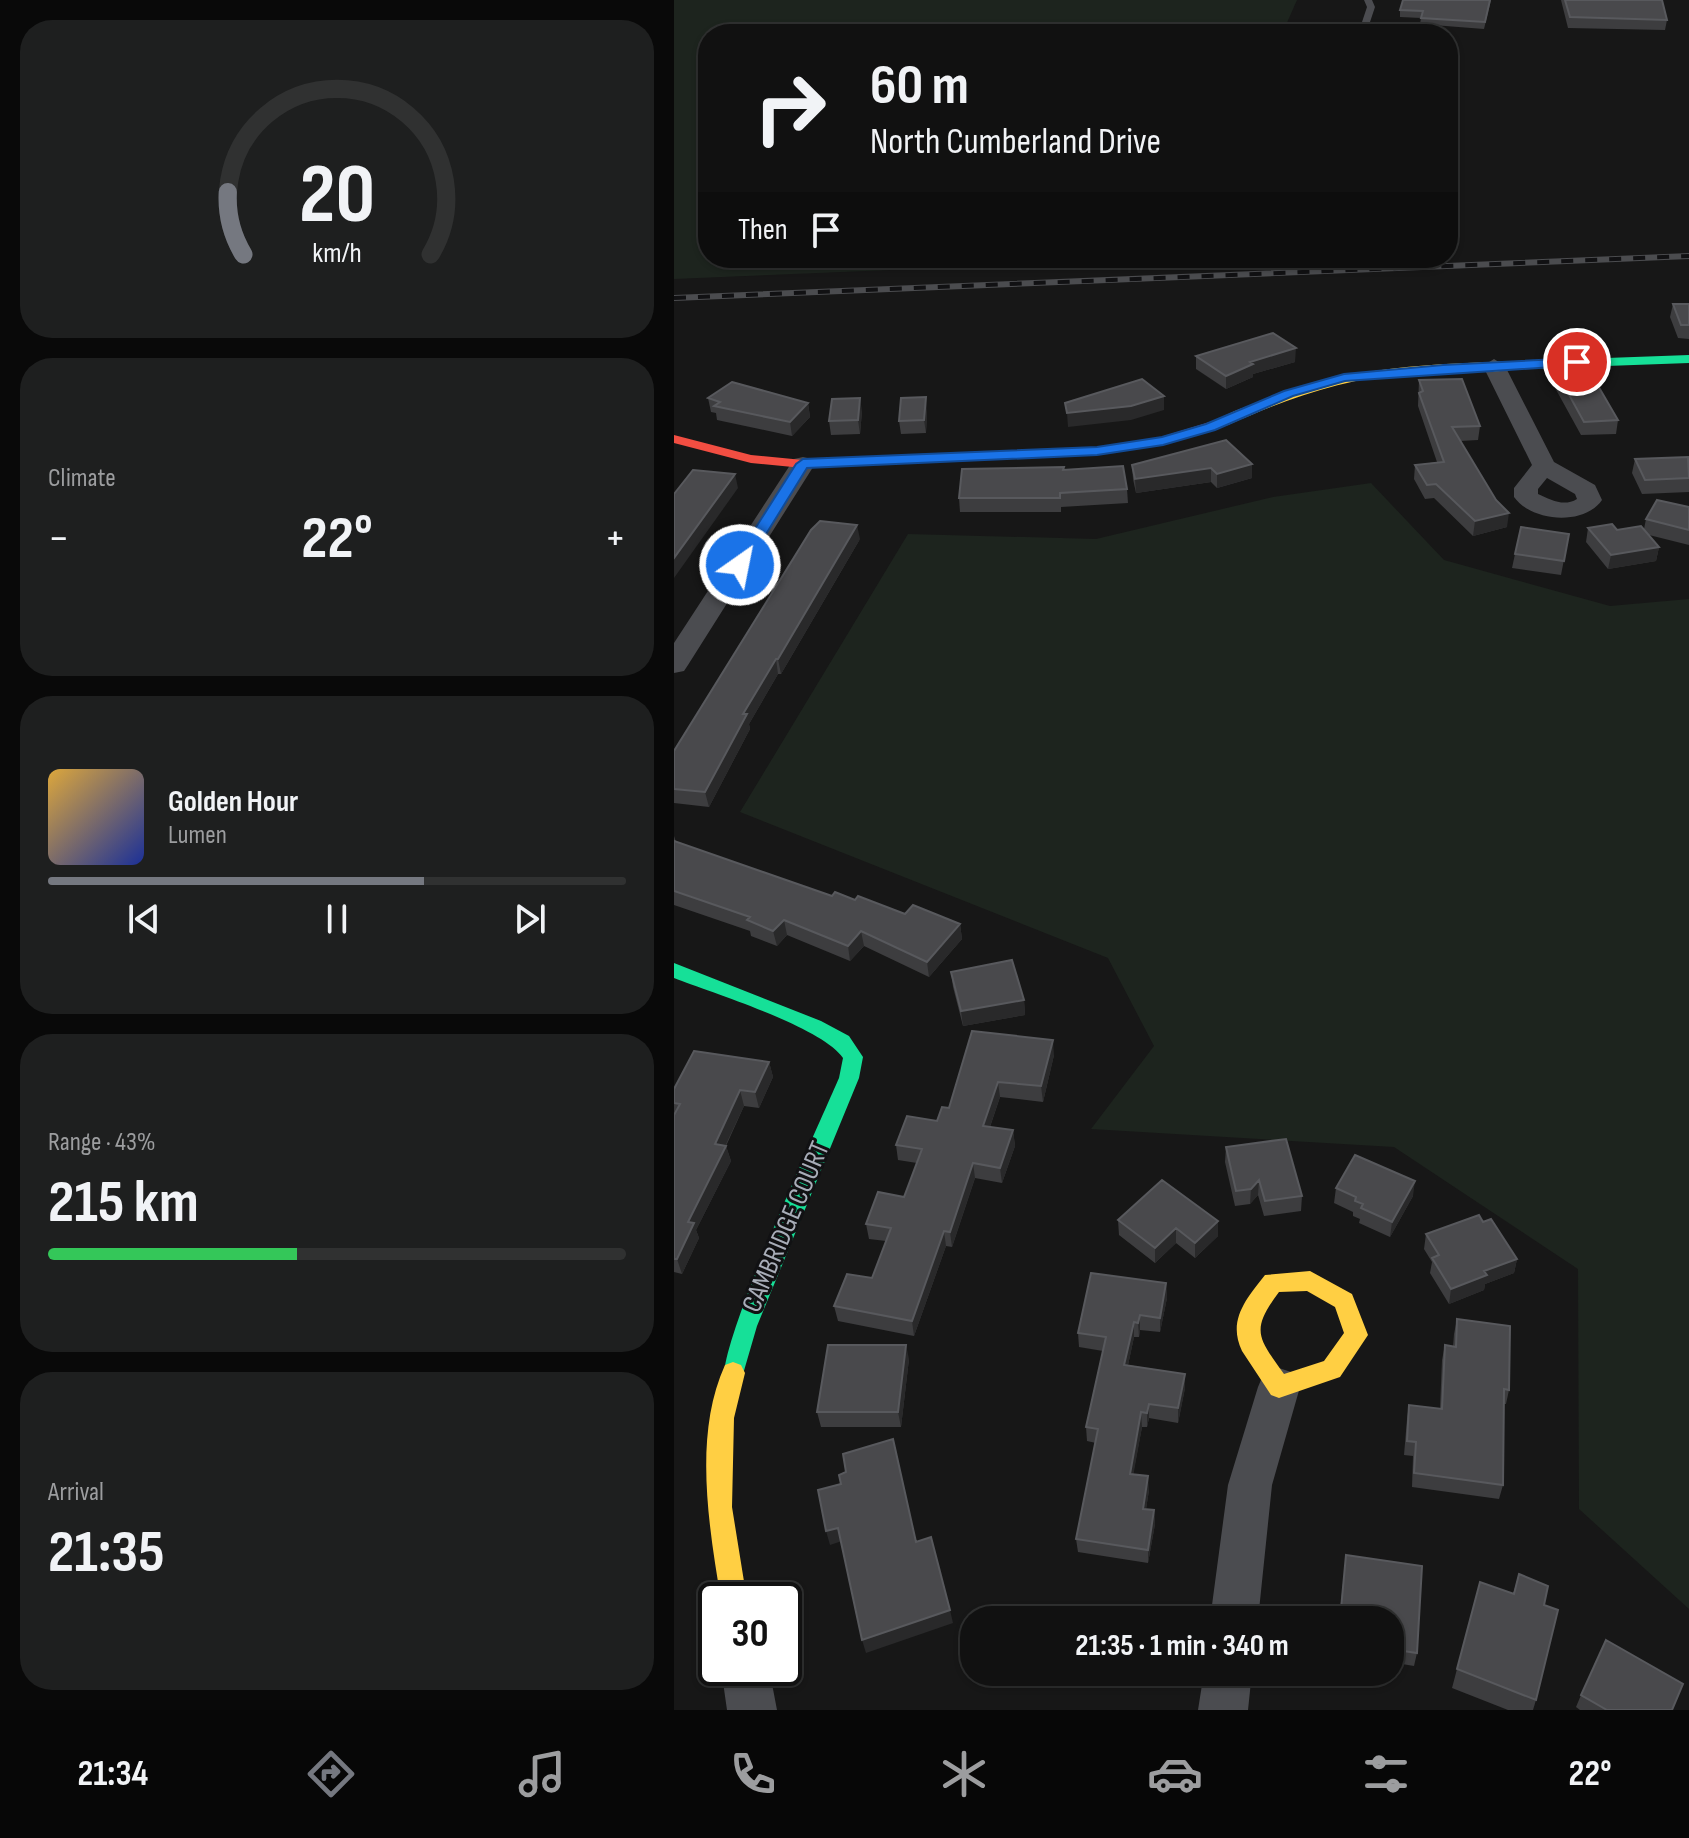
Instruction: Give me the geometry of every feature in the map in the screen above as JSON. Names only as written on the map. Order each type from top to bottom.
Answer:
[{"type":"street","points":[[674,439],[751,459],[803,464],[1097,451],[1163,441],[1211,427],[1288,394],[1344,378],[1494,366],[1689,359]]},
{"type":"street","points":[[1494,366],[1544,466]]},
{"type":"street","points":[[674,665],[803,464]]},
{"type":"street","name":"CAMBRIDGE COURT","points":[[674,970],[814,1026],[842,1041],[853,1057],[849,1078],[745,1326],[722,1418],[719,1507],[731,1582]]},
{"type":"street","points":[[1310,1281],[1344,1301],[1356,1335],[1332,1369],[1279,1387],[1250,1344],[1249,1314],[1273,1282],[1310,1281]]},
{"type":"street","points":[[1236,1606],[1250,1485],[1279,1387]]},
{"type":"street","points":[[748,1686],[752,1710]]},
{"type":"street","points":[[1223,1710],[1226,1686]]},
{"type":"lane","points":[[1365,24],[1371,7],[1368,0]]},
{"type":"shaded area","points":[[674,0],[1297,0],[1286,24],[698,24],[698,268],[939,268],[674,279]]},
{"type":"shaded area","points":[[1371,483],[1444,560],[1610,606],[1689,599],[1689,1609],[1579,1509],[1578,1269],[1394,1147],[1091,1129],[1154,1046],[1108,958],[740,812],[908,534],[1096,539],[1273,497]]},
{"type":"building","points":[[1403,0],[1490,0],[1485,22],[1421,18],[1423,11],[1400,10]]},
{"type":"building","points":[[1565,0],[1662,0],[1667,20],[1570,17]]},
{"type":"building","points":[[1673,304],[1689,304],[1689,325],[1681,325]]},
{"type":"building","points":[[1273,333],[1296,348],[1250,362],[1253,364],[1226,376],[1196,356]]},
{"type":"building","points":[[1590,372],[1618,420],[1584,422],[1557,373]]},
{"type":"building","points":[[1142,379],[1164,396],[1131,406],[1067,413],[1065,403]]},
{"type":"building","points":[[1462,379],[1480,426],[1452,427],[1496,500],[1509,513],[1475,521],[1436,484],[1427,485],[1415,465],[1444,462],[1419,393],[1423,391],[1419,380]]},
{"type":"building","points":[[732,382],[808,403],[790,422],[714,406],[720,402],[708,398]]},
{"type":"building","points":[[926,397],[924,420],[899,421],[901,398]]},
{"type":"building","points":[[860,398],[858,420],[829,421],[832,399]]},
{"type":"building","points":[[1226,440],[1252,464],[1217,474],[1211,468],[1135,479],[1132,465]]},
{"type":"building","points":[[1688,457],[1689,478],[1645,480],[1635,459]]},
{"type":"building","points":[[1123,466],[1127,489],[1060,493],[1060,498],[959,498],[962,469],[1064,467],[1063,470]]},
{"type":"building","points":[[693,470],[735,474],[674,558],[674,494]]},
{"type":"building","points":[[1657,500],[1689,507],[1689,530],[1646,519]]},
{"type":"building","points":[[820,521],[857,525],[743,714],[747,714],[705,792],[674,789],[674,751],[811,530]]},
{"type":"building","points":[[1612,524],[1617,530],[1641,526],[1659,547],[1611,555],[1588,528]]},
{"type":"building","points":[[1521,527],[1569,534],[1564,561],[1515,554]]},
{"type":"building","points":[[674,841],[832,896],[835,892],[855,900],[858,896],[905,914],[913,905],[960,924],[927,962],[861,931],[848,946],[784,920],[773,931],[747,920],[750,917],[674,891]]},
{"type":"building","points":[[1012,960],[1024,1000],[961,1011],[951,972]]},
{"type":"building","points":[[972,1031],[1053,1040],[1041,1086],[998,1082],[983,1126],[1013,1130],[1000,1168],[973,1163],[950,1232],[944,1231],[912,1321],[834,1306],[847,1274],[872,1278],[891,1228],[866,1224],[878,1192],[904,1197],[922,1149],[896,1145],[907,1116],[937,1121],[942,1107],[949,1108]]},
{"type":"building","points":[[694,1051],[769,1062],[755,1092],[740,1090],[715,1144],[726,1146],[688,1222],[694,1223],[677,1259],[674,1259],[674,1115],[680,1104],[674,1103],[674,1089]]},
{"type":"building","points":[[1286,1139],[1302,1196],[1265,1201],[1259,1180],[1251,1189],[1236,1191],[1226,1147]]},
{"type":"building","points":[[1355,1155],[1415,1181],[1392,1222],[1361,1208],[1363,1204],[1355,1201],[1356,1197],[1336,1188]]},
{"type":"building","points":[[1162,1180],[1218,1221],[1195,1243],[1176,1228],[1155,1248],[1118,1220]]},
{"type":"building","points":[[1479,1215],[1483,1222],[1491,1219],[1517,1259],[1484,1271],[1487,1275],[1451,1289],[1432,1258],[1439,1255],[1426,1234]]},
{"type":"building","points":[[1091,1273],[1166,1283],[1160,1318],[1140,1315],[1138,1323],[1134,1322],[1124,1365],[1185,1374],[1178,1408],[1149,1404],[1147,1413],[1141,1412],[1130,1474],[1148,1476],[1143,1509],[1154,1510],[1148,1550],[1076,1539],[1098,1429],[1086,1427],[1106,1337],[1078,1333]]},
{"type":"building","points":[[1457,1319],[1510,1326],[1509,1390],[1504,1389],[1503,1485],[1414,1473],[1416,1442],[1407,1441],[1409,1405],[1442,1409],[1445,1345],[1456,1347]]},
{"type":"building","points":[[828,1345],[906,1345],[898,1412],[817,1412]]},
{"type":"building","points":[[893,1439],[916,1542],[931,1537],[950,1610],[862,1640],[838,1528],[826,1531],[818,1490],[841,1484],[839,1475],[846,1472],[843,1454]]},
{"type":"building","points":[[1346,1555],[1422,1566],[1417,1653],[1404,1651],[1404,1606],[1341,1606]]},
{"type":"building","points":[[1519,1574],[1548,1586],[1544,1605],[1558,1610],[1536,1700],[1457,1669],[1480,1582],[1514,1594]]},
{"type":"building","points":[[1606,1640],[1683,1684],[1672,1710],[1607,1710],[1581,1695]]},
{"type":"railway","points":[[1458,266],[1689,256]]},
{"type":"railway","points":[[674,298],[1399,268]]},
{"type":"traffic: fast","points":[[1521,365],[1689,359]]},
{"type":"traffic: fast","points":[[674,970],[814,1026],[842,1041],[853,1057],[849,1078],[745,1326],[733,1373]]},
{"type":"traffic: slow","points":[[1223,422],[1328,381],[1410,370],[1521,365]]},
{"type":"traffic: slow","points":[[1310,1281],[1344,1301],[1356,1335],[1332,1369],[1279,1387],[1250,1344],[1249,1314],[1273,1282],[1310,1281]]},
{"type":"traffic: slow","points":[[731,1582],[719,1507],[722,1418],[733,1373]]},
{"type":"traffic: jam","points":[[674,439],[751,459],[803,464],[1097,451],[1163,441],[1223,422]]},
{"type":"route","points":[[740,565],[803,464],[1097,451],[1163,441],[1211,427],[1288,394],[1344,378],[1443,368],[1577,362]]}]
